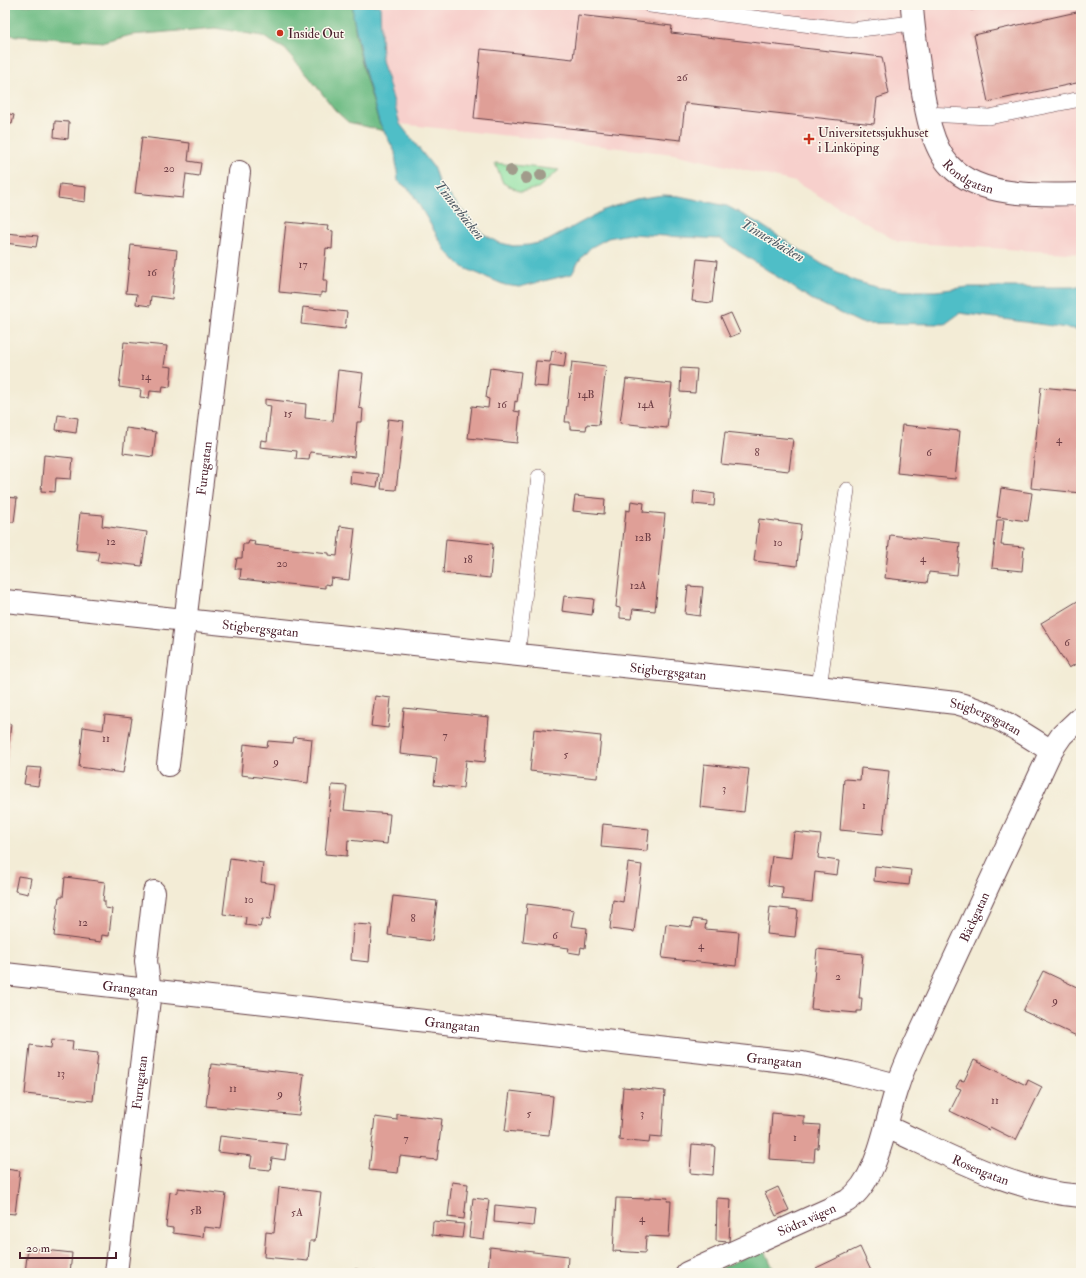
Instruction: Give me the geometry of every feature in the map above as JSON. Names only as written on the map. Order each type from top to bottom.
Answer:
[{"type":"street","name":"Rondgatan","points":[[912,14],[926,114],[936,143],[950,166],[970,180],[998,190],[1044,195],[1081,194]]},
{"type":"street","name":"Furugatan","points":[[168,765],[239,172]]},
{"type":"street","name":"Stigbergsgatan","points":[[5,601],[819,687],[956,703],[977,708],[1005,721],[1051,751]]},
{"type":"street","name":"Bäckgatan","points":[[887,1127],[897,1085],[920,1032],[1051,751],[1062,735],[1081,717]]},
{"type":"street","name":"Furugatan","points":[[116,1273],[150,991],[146,961],[154,892]]},
{"type":"street","name":"Grangatan","points":[[5,974],[802,1063],[851,1073],[897,1085]]},
{"type":"street","name":"Rosengatan","points":[[887,1127],[998,1177],[1022,1186],[1047,1192],[1081,1196]]},
{"type":"street","name":"Södra vägen","points":[[687,1273],[847,1201],[855,1195],[868,1176],[887,1127]]},
{"type":"lane","points":[[650,5],[851,30],[912,14]]},
{"type":"lane","points":[[926,114],[989,117],[1081,100]]},
{"type":"lane","points":[[517,655],[539,476]]},
{"type":"lane","points":[[819,687],[847,490]]},
{"type":"shaded area","name":"Universitetssjukhuset i Linköping","points":[[380,5],[1081,5],[1081,254],[898,242],[795,182],[674,154],[400,124],[382,60]]},
{"type":"green space","points":[[5,5],[353,5],[356,35],[362,64],[379,122],[384,131],[348,122],[335,110],[285,49],[262,36],[215,28],[131,35],[105,42],[18,36],[5,34]]},
{"type":"green space","points":[[495,163],[559,170],[538,188],[521,192],[503,183]]},
{"type":"green space","points":[[764,1248],[775,1273],[711,1273]]},
{"type":"water","name":"Tinnerbäcken","points":[[353,5],[380,5],[382,60],[400,124],[434,168],[438,182],[482,233],[497,242],[513,246],[529,245],[547,241],[604,210],[636,199],[663,195],[679,196],[727,206],[758,223],[822,264],[855,281],[876,287],[904,291],[936,291],[968,287],[1081,287],[1081,330],[960,313],[945,324],[861,323],[811,299],[720,239],[629,234],[608,238],[590,248],[579,261],[572,274],[519,287],[505,285],[462,267],[446,251],[411,191],[398,181],[395,152],[379,122],[362,61],[353,16]]},
{"type":"building","points":[[970,5],[994,5],[994,6],[971,10]]},
{"type":"building","points":[[1081,11],[1081,82],[988,102],[974,35]]},
{"type":"building","points":[[578,15],[672,26],[671,33],[882,57],[889,94],[877,98],[874,124],[685,103],[681,140],[474,118],[481,49],[573,59]]},
{"type":"building","points":[[5,113],[14,115],[12,124],[5,123]]},
{"type":"building","points":[[55,121],[69,122],[68,139],[54,137]]},
{"type":"building","points":[[142,137],[190,143],[188,161],[201,163],[199,176],[186,174],[183,198],[135,193]]},
{"type":"building","points":[[60,184],[86,187],[85,202],[58,198]]},
{"type":"building","points":[[286,222],[328,226],[327,230],[333,231],[332,249],[326,248],[323,280],[327,280],[326,293],[321,292],[321,296],[279,292]]},
{"type":"building","points":[[5,233],[38,236],[36,247],[5,243]]},
{"type":"building","points":[[131,245],[177,250],[172,299],[151,296],[150,306],[136,304],[137,294],[126,293]]},
{"type":"building","points":[[697,259],[717,261],[712,303],[692,301]]},
{"type":"building","points":[[303,307],[347,312],[345,329],[301,324]]},
{"type":"building","points":[[731,313],[740,333],[730,337],[721,317]]},
{"type":"building","points":[[124,342],[167,346],[164,366],[172,367],[170,387],[163,386],[162,392],[150,391],[149,398],[140,397],[141,390],[119,387]]},
{"type":"building","points":[[552,351],[566,353],[564,367],[550,365],[548,387],[533,386],[536,361],[550,362]]},
{"type":"building","points":[[572,362],[606,366],[599,425],[587,424],[586,430],[570,429],[570,422],[565,422]]},
{"type":"building","points":[[490,368],[521,372],[517,402],[515,401],[514,411],[520,412],[517,443],[468,438],[472,406],[488,408],[489,399],[486,398]]},
{"type":"building","points":[[681,368],[697,369],[695,393],[680,392]]},
{"type":"building","points":[[338,370],[363,373],[359,408],[363,409],[362,422],[357,422],[354,457],[310,452],[309,460],[296,459],[297,451],[260,447],[261,440],[267,441],[271,406],[265,405],[265,399],[306,404],[305,418],[333,421]]},
{"type":"building","points":[[626,379],[672,384],[667,428],[620,423]]},
{"type":"building","points":[[1041,387],[1081,391],[1081,493],[1031,488]]},
{"type":"building","points":[[58,415],[78,418],[76,433],[56,430]]},
{"type":"building","points":[[388,419],[404,421],[396,490],[381,489]]},
{"type":"building","points":[[902,425],[960,431],[955,479],[897,473]]},
{"type":"building","points":[[126,428],[156,432],[153,457],[123,453]]},
{"type":"building","points":[[725,432],[793,439],[789,471],[721,464]]},
{"type":"building","points":[[44,455],[73,458],[71,479],[56,478],[55,492],[41,491]]},
{"type":"building","points":[[351,471],[379,474],[377,487],[350,483]]},
{"type":"building","points":[[1001,488],[1032,493],[1028,521],[997,517]]},
{"type":"building","points":[[694,491],[715,494],[714,506],[693,504]]},
{"type":"building","points":[[575,496],[605,499],[604,514],[573,511]]},
{"type":"building","points":[[5,497],[17,498],[14,522],[7,522],[6,528]]},
{"type":"building","points":[[631,501],[644,503],[643,512],[665,514],[655,611],[633,609],[631,619],[620,618],[620,608],[616,607],[626,510],[630,511]]},
{"type":"building","points":[[80,513],[103,515],[102,526],[147,532],[142,566],[97,561],[99,552],[76,550]]},
{"type":"building","points":[[759,519],[801,524],[797,566],[754,561]]},
{"type":"building","points":[[997,520],[1004,520],[1001,545],[1024,547],[1022,571],[992,568]]},
{"type":"building","points":[[340,526],[355,528],[349,580],[331,578],[330,585],[325,584],[325,588],[240,579],[241,569],[235,569],[237,558],[242,558],[243,544],[248,544],[249,540],[255,541],[254,545],[329,553],[329,555],[337,556]]},
{"type":"building","points":[[890,535],[960,543],[957,575],[929,572],[927,583],[885,578]]},
{"type":"building","points":[[446,539],[493,544],[490,578],[443,573]]},
{"type":"building","points":[[688,586],[703,587],[700,616],[685,614]]},
{"type":"building","points":[[564,596],[594,599],[592,615],[562,611]]},
{"type":"building","points":[[1081,599],[1081,661],[1069,668],[1041,623]]},
{"type":"building","points":[[375,696],[391,698],[388,728],[371,726]]},
{"type":"building","points":[[404,708],[489,717],[485,762],[466,760],[463,788],[434,785],[437,758],[400,754]]},
{"type":"building","points":[[105,715],[132,718],[123,773],[79,767],[83,727],[103,730]]},
{"type":"building","points":[[5,723],[11,724],[6,768],[5,768]]},
{"type":"building","points":[[534,729],[601,736],[597,778],[530,771]]},
{"type":"building","points":[[294,737],[312,739],[308,783],[241,775],[244,744],[267,747],[268,741],[293,743]]},
{"type":"building","points":[[704,764],[749,769],[744,812],[700,807]]},
{"type":"building","points":[[27,767],[41,768],[38,786],[24,784]]},
{"type":"building","points":[[861,768],[889,771],[883,834],[840,830],[844,779],[860,780]]},
{"type":"building","points":[[332,785],[347,786],[344,810],[390,814],[387,844],[348,840],[347,856],[325,854]]},
{"type":"building","points":[[603,824],[649,829],[647,851],[601,847]]},
{"type":"building","points":[[794,832],[821,835],[818,858],[839,861],[837,875],[815,872],[812,902],[782,899],[783,887],[768,885],[772,856],[791,858]]},
{"type":"building","points":[[230,858],[263,863],[261,882],[275,884],[270,920],[262,919],[260,927],[245,925],[246,917],[223,914]]},
{"type":"building","points":[[628,863],[642,865],[634,932],[610,929],[613,900],[623,902]]},
{"type":"building","points":[[875,866],[911,870],[909,885],[874,881]]},
{"type":"building","points":[[18,876],[31,878],[28,894],[15,891]]},
{"type":"building","points":[[65,877],[105,882],[103,901],[105,901],[105,908],[112,909],[109,936],[102,935],[101,942],[54,936],[59,897],[63,897]]},
{"type":"building","points":[[393,896],[437,901],[432,941],[388,935]]},
{"type":"building","points":[[527,904],[574,910],[571,926],[587,928],[585,948],[581,947],[580,954],[568,952],[569,948],[523,942]]},
{"type":"building","points":[[770,907],[798,910],[795,937],[767,934]]},
{"type":"building","points":[[693,919],[706,921],[705,929],[739,932],[736,966],[662,958],[666,924],[692,927]]},
{"type":"building","points":[[353,924],[372,925],[369,962],[351,960]]},
{"type":"building","points":[[817,949],[863,954],[859,998],[862,998],[861,1011],[857,1011],[857,1013],[811,1009]]},
{"type":"building","points":[[1043,971],[1081,989],[1081,1038],[1023,1011]]},
{"type":"building","points":[[52,1039],[73,1041],[72,1050],[98,1053],[93,1101],[25,1094],[30,1045],[51,1048]]},
{"type":"building","points":[[974,1060],[1026,1085],[1028,1080],[1042,1087],[1016,1140],[990,1127],[989,1130],[950,1111],[961,1089],[956,1087],[960,1080],[964,1081]]},
{"type":"building","points":[[211,1064],[304,1074],[299,1115],[206,1106]]},
{"type":"building","points":[[623,1087],[665,1091],[662,1137],[650,1136],[649,1143],[619,1140]]},
{"type":"building","points":[[510,1091],[553,1096],[549,1135],[505,1131]]},
{"type":"building","points":[[772,1113],[804,1116],[804,1124],[820,1125],[818,1148],[815,1148],[814,1162],[769,1159]]},
{"type":"building","points":[[397,1114],[442,1119],[437,1160],[400,1156],[398,1173],[369,1170],[375,1117],[397,1120]]},
{"type":"building","points":[[220,1136],[287,1144],[285,1160],[272,1158],[270,1170],[250,1168],[252,1156],[218,1152]]},
{"type":"building","points":[[692,1144],[715,1146],[713,1175],[690,1173]]},
{"type":"building","points":[[5,1169],[20,1171],[15,1214],[5,1213]]},
{"type":"building","points":[[452,1182],[468,1184],[464,1219],[448,1217]]},
{"type":"building","points":[[279,1187],[321,1192],[315,1241],[310,1241],[308,1261],[264,1257],[266,1232],[274,1233]]},
{"type":"building","points":[[778,1187],[789,1210],[776,1216],[765,1193]]},
{"type":"building","points":[[178,1188],[226,1194],[221,1229],[204,1227],[203,1237],[173,1233],[173,1228],[166,1227],[170,1192],[178,1193]]},
{"type":"building","points":[[650,1197],[668,1198],[667,1201],[671,1201],[669,1237],[646,1236],[645,1253],[613,1251],[616,1198],[650,1199]]},
{"type":"building","points":[[473,1198],[489,1200],[484,1239],[469,1237]]},
{"type":"building","points":[[717,1198],[731,1199],[729,1242],[716,1241]]},
{"type":"building","points":[[495,1205],[535,1209],[533,1226],[494,1222]]},
{"type":"building","points":[[433,1221],[464,1224],[462,1238],[432,1235]]},
{"type":"building","points":[[490,1247],[568,1256],[567,1273],[488,1273]]},
{"type":"building","points":[[860,1247],[872,1273],[819,1273],[816,1268]]},
{"type":"building","points":[[28,1248],[72,1253],[70,1273],[25,1273]]},
{"type":"building","points":[[355,1269],[380,1272],[380,1273],[354,1273]]},
{"type":"place","name":"Inside Out","points":[[280,33]]},
{"type":"place","name":"Universitetssjukhuset i Linköping","points":[[809,139]]}]
